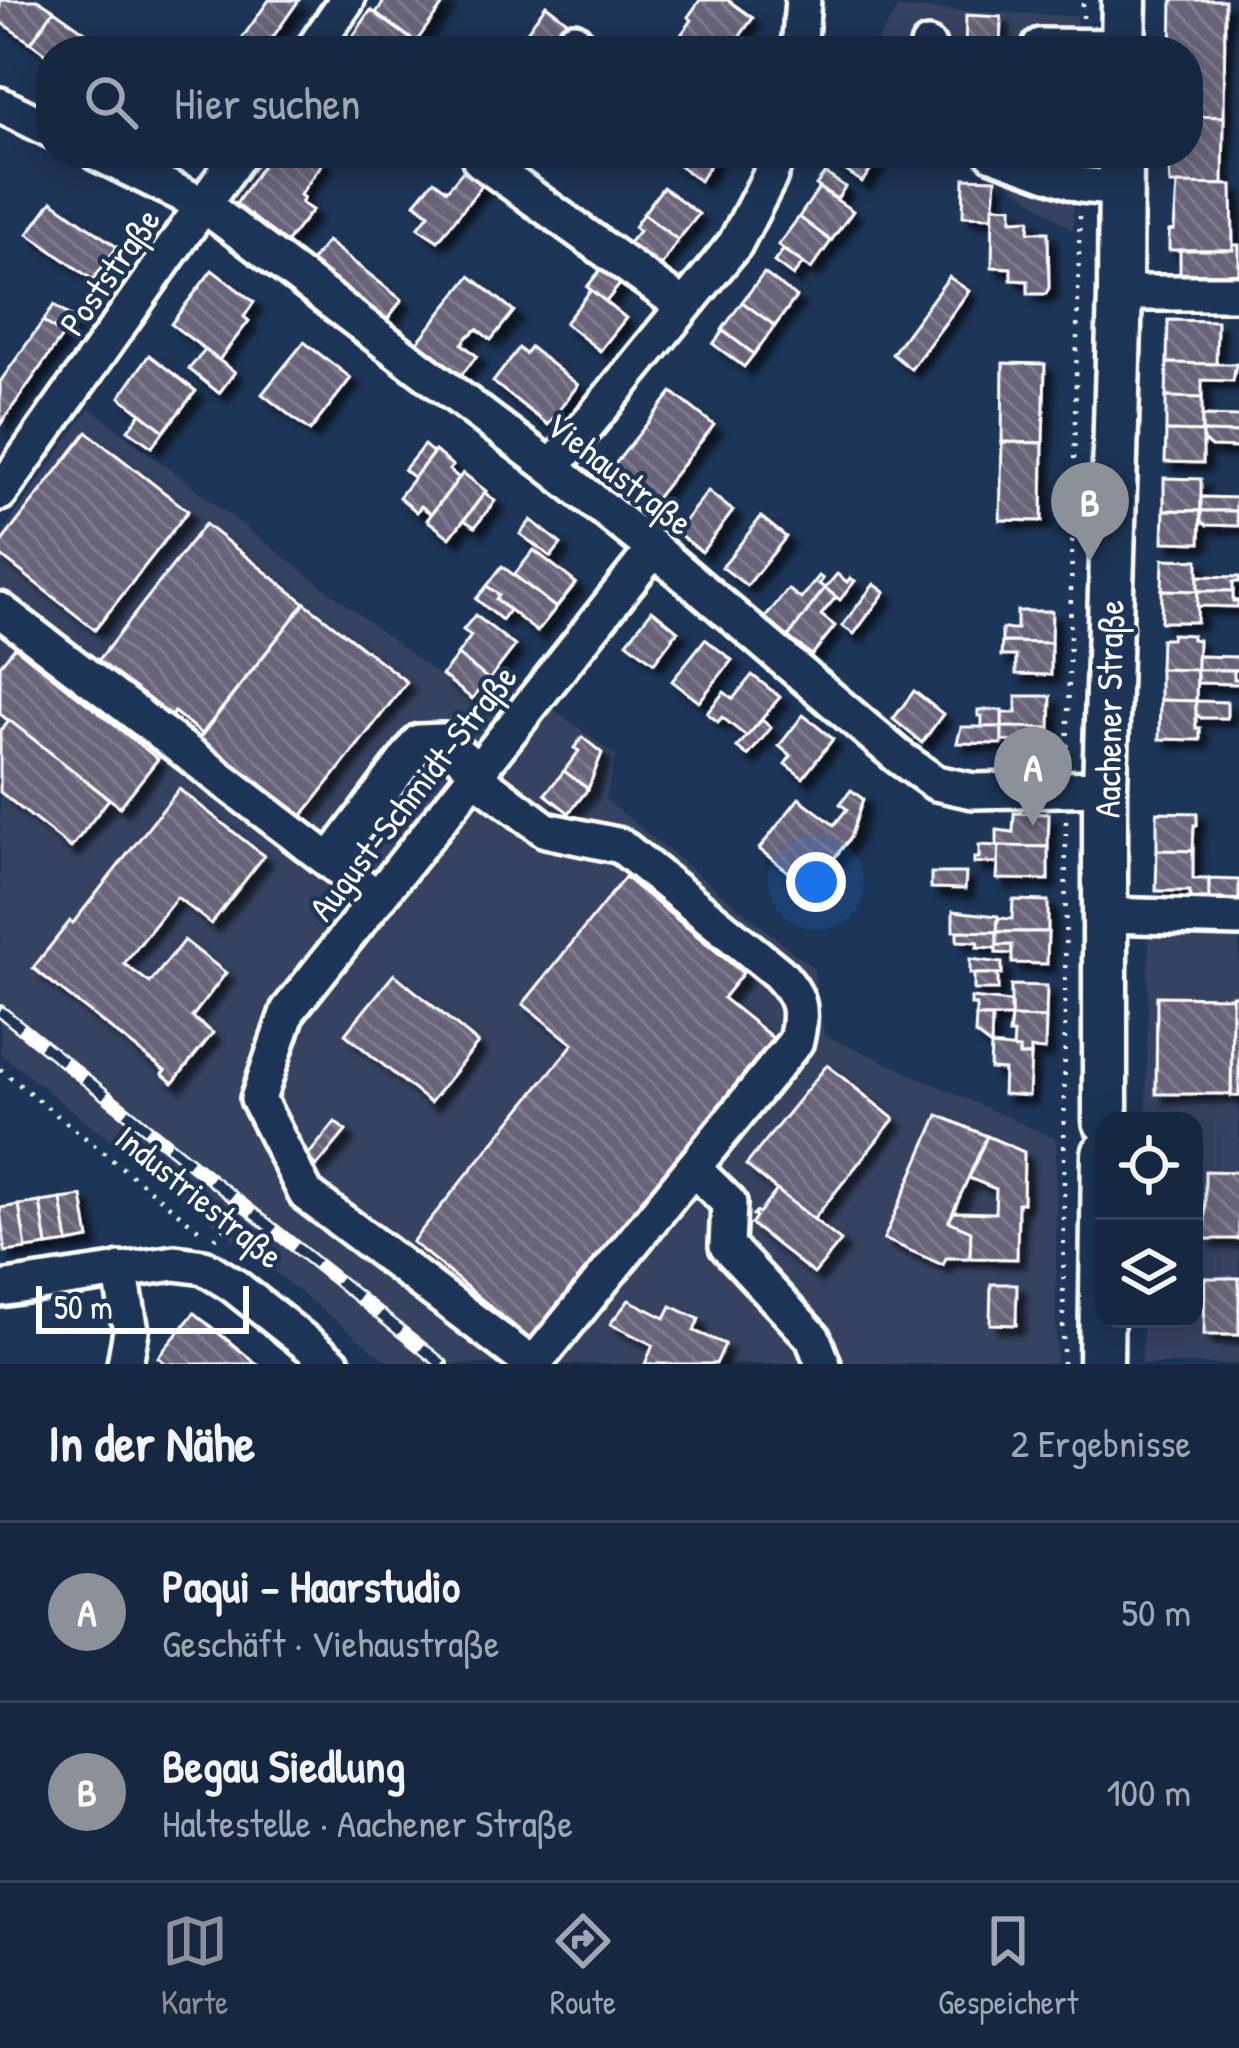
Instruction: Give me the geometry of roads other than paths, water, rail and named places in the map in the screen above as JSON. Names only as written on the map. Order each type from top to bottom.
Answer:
[{"type":"main road","points":[[1123,36],[1124,0]]},
{"type":"main road","name":"Aachener Straße","points":[[1105,1112],[1105,788],[1121,171]]},
{"type":"main road","points":[[1101,1364],[1103,1220]]},
{"type":"street","points":[[322,36],[347,0]]},
{"type":"street","points":[[801,36],[803,0]]},
{"type":"street","points":[[0,105],[36,123]]},
{"type":"street","name":"Viehaustraße","points":[[128,168],[204,205],[552,467],[899,757],[937,783],[973,791],[1105,788]]},
{"type":"street","name":"Poststraße","points":[[0,493],[230,168]]},
{"type":"street","points":[[491,168],[682,305]]},
{"type":"street","points":[[552,467],[735,244],[773,168]]},
{"type":"street","points":[[1052,168],[1081,185],[1121,171]]},
{"type":"street","points":[[1120,292],[1239,293]]},
{"type":"street","name":"August-Schmidt-Straße","points":[[532,1364],[306,1194],[258,1099],[288,1011],[654,549]]},
{"type":"street","points":[[0,610],[378,898]]},
{"type":"street","points":[[330,861],[419,742],[443,741],[546,830],[621,846],[794,990],[801,1015],[796,1041],[532,1364]]},
{"type":"street","points":[[1106,915],[1239,919]]},
{"type":"street","points":[[693,1168],[729,1203],[727,1246],[812,1338],[823,1364]]},
{"type":"street","points":[[0,1289],[175,1263],[204,1267],[333,1364]]},
{"type":"street","points":[[120,1270],[130,1331],[125,1364]]},
{"type":"railway","points":[[0,1011],[442,1364]]},
{"type":"place","name":"Begau Siedlung","points":[[1090,561]]},
{"type":"place","name":"Paqui – Haarstudio","points":[[1033,826]]}]
